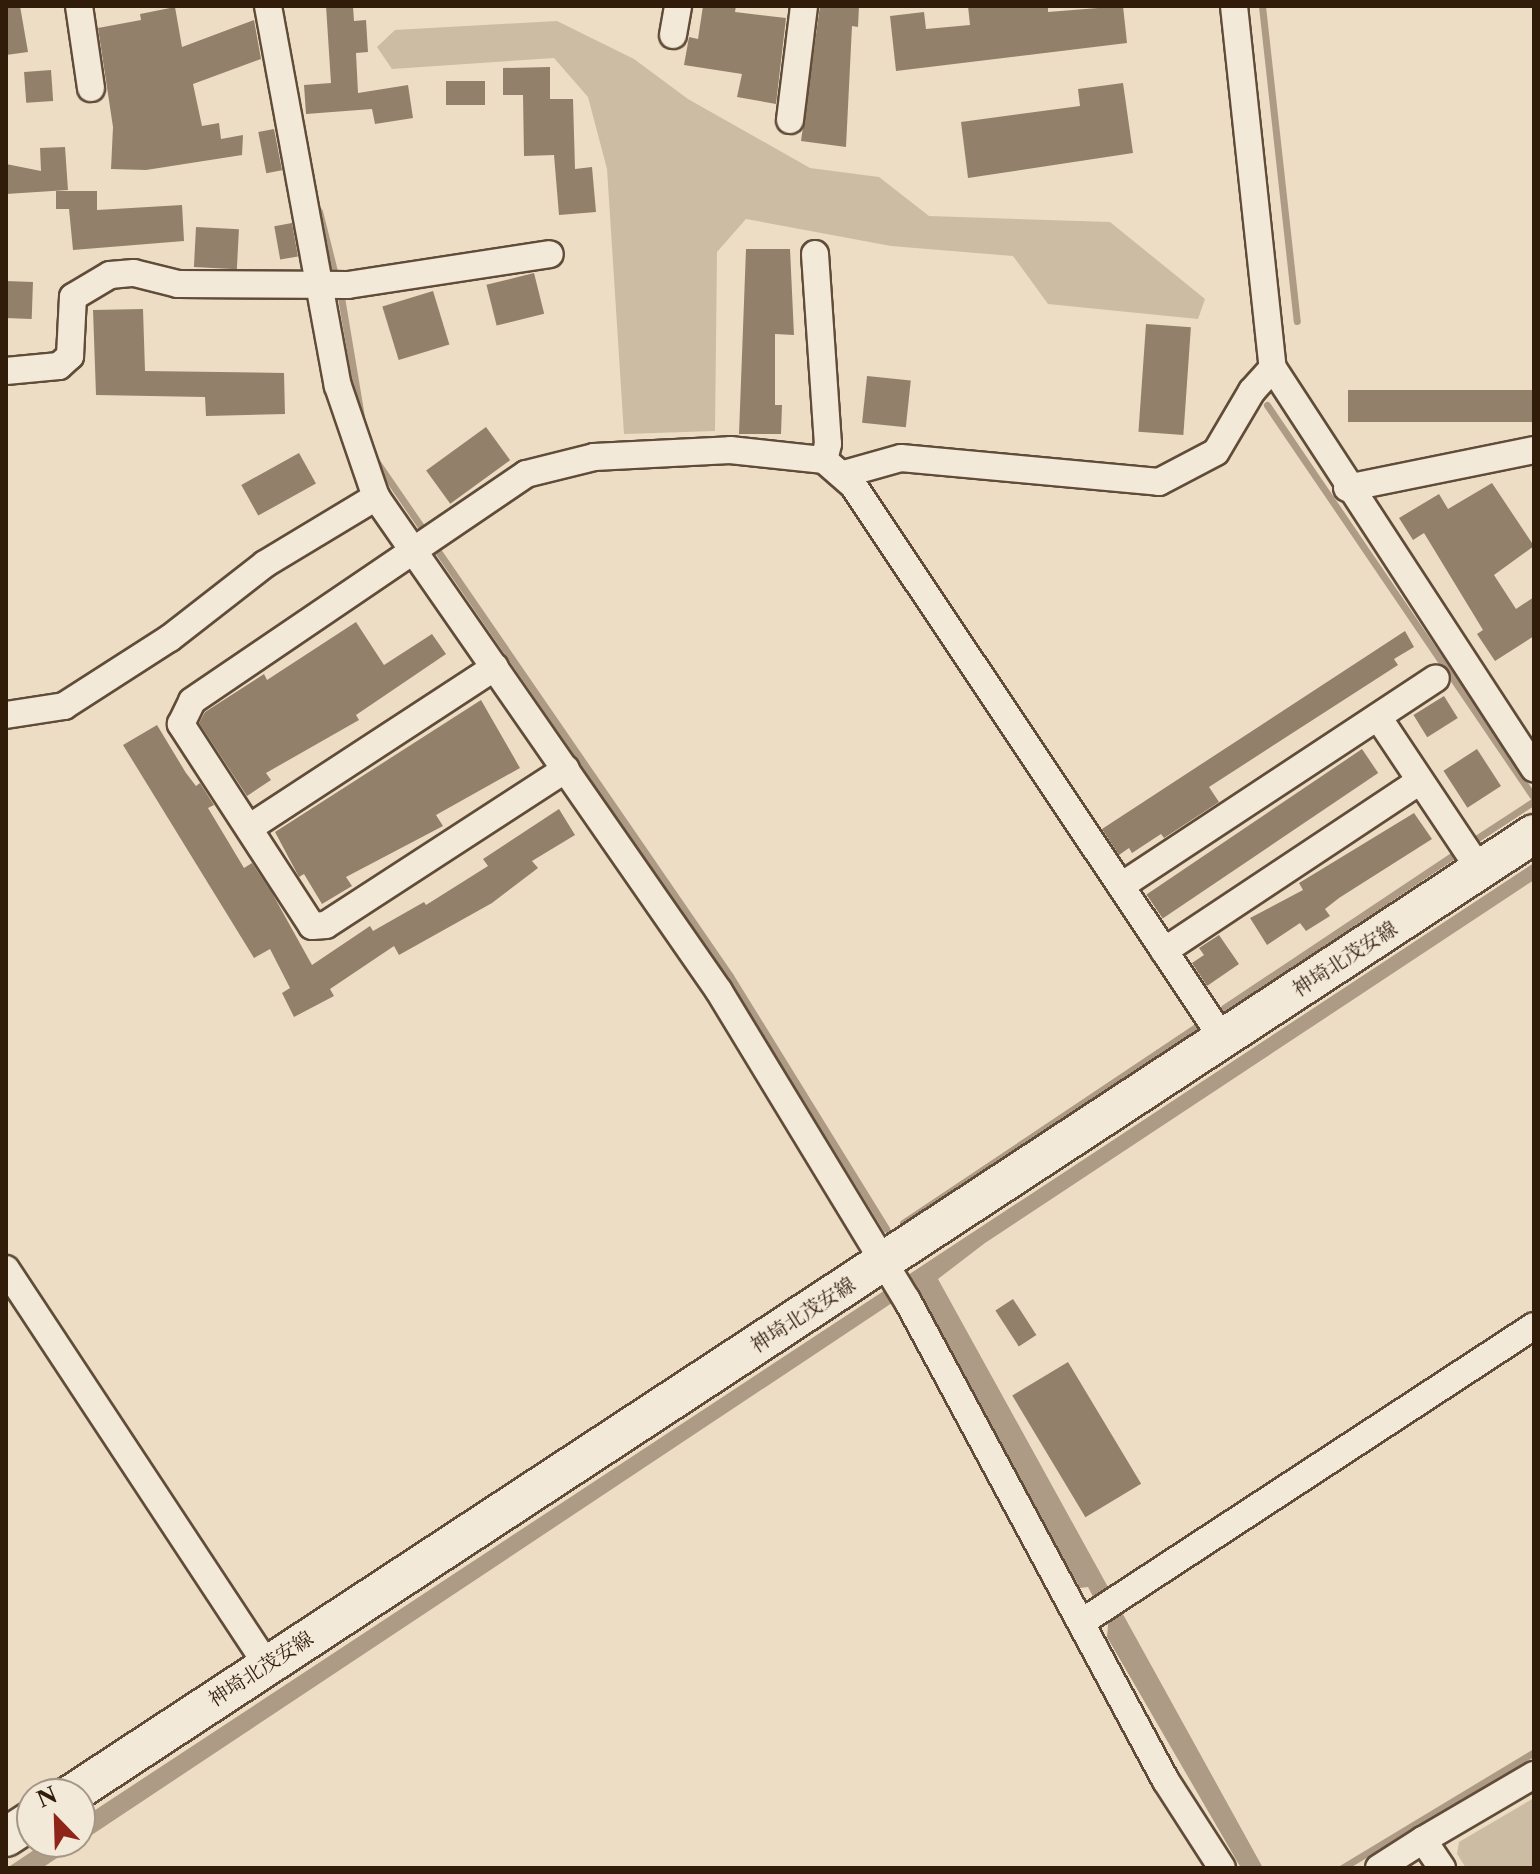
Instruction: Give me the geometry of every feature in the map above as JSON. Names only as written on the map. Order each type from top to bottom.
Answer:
[{"type":"main road","name":"神埼北茂安線","points":[[96,1778],[267,1665],[895,1281],[1223,1039],[1534,834]]},
{"type":"street","points":[[79,6],[91,88]]},
{"type":"street","points":[[268,6],[338,386],[376,497],[719,991],[895,1281],[1166,1781],[1222,1868]]},
{"type":"street","points":[[673,35],[678,6]]},
{"type":"street","points":[[790,120],[804,6]]},
{"type":"street","points":[[1234,6],[1273,368],[1347,488],[1534,768]]},
{"type":"street","points":[[6,371],[59,366],[70,356],[73,297],[110,275],[134,273],[178,284],[348,285],[550,254]]},
{"type":"street","points":[[815,254],[828,444],[834,467],[1223,1039]]},
{"type":"street","points":[[566,769],[326,925],[312,926],[181,724],[192,701],[526,474],[594,457],[730,450],[834,467],[901,458],[1159,482],[1216,452],[1252,391],[1273,368]]},
{"type":"street","points":[[1347,488],[1534,450]]},
{"type":"street","points":[[6,715],[64,706],[170,638],[265,564],[376,497]]},
{"type":"street","points":[[249,828],[495,667]]},
{"type":"street","points":[[1121,886],[1436,678]]},
{"type":"street","points":[[1378,717],[1480,870]]},
{"type":"street","points":[[1164,951],[1420,781]]},
{"type":"street","points":[[6,1269],[267,1665]]},
{"type":"street","points":[[1082,1622],[1534,1326]]},
{"type":"street","points":[[1379,1868],[1534,1775]]},
{"type":"street","points":[[1423,1840],[1442,1868]]},
{"type":"shaded area","points":[[557,21],[634,59],[688,99],[810,168],[879,177],[929,216],[1110,222],[1205,299],[1198,319],[1048,304],[1013,256],[891,246],[746,219],[717,252],[715,431],[624,434],[607,169],[588,97],[554,58],[392,69],[377,47],[395,30]]},
{"type":"shaded area","points":[[1534,863],[1534,880],[985,1243],[938,1279],[1263,1868],[1241,1868],[1107,1637],[1108,1625],[1088,1587],[1080,1588],[916,1291],[910,1291],[96,1832],[96,1809]]},
{"type":"shaded area","points":[[1534,1798],[1534,1868],[1466,1868],[1457,1854],[1459,1842]]},
{"type":"shaded area","points":[[22,1858],[57,1858],[42,1868],[7,1868]]},
{"type":"building","points":[[6,6],[20,6],[28,52],[6,55]]},
{"type":"building","points":[[326,6],[353,6],[354,21],[366,20],[368,52],[356,53],[358,93],[408,85],[413,118],[375,124],[372,109],[306,114],[304,85],[331,83]]},
{"type":"building","points":[[703,6],[736,6],[735,12],[786,18],[776,104],[737,97],[742,74],[684,65],[689,37],[698,39]]},
{"type":"building","points":[[820,6],[859,6],[858,27],[852,26],[846,147],[801,141]]},
{"type":"building","points":[[968,6],[1048,6],[1048,12],[1123,6],[1127,43],[896,71],[890,16],[924,12],[926,29],[970,25]]},
{"type":"building","points":[[175,7],[182,47],[254,20],[261,59],[193,84],[202,126],[219,123],[221,139],[243,135],[242,155],[146,170],[111,169],[113,127],[98,28],[141,20],[140,14]]},
{"type":"building","points":[[550,67],[550,99],[573,99],[575,169],[592,167],[596,212],[559,215],[554,155],[524,156],[523,95],[503,95],[503,68]]},
{"type":"building","points":[[51,70],[53,101],[26,103],[24,72]]},
{"type":"building","points":[[446,81],[485,81],[485,105],[446,105]]},
{"type":"building","points":[[1123,83],[1133,153],[968,178],[961,122],[1080,106],[1078,89]]},
{"type":"building","points":[[274,129],[282,170],[266,173],[258,132]]},
{"type":"building","points":[[65,147],[68,190],[6,194],[6,164],[41,171],[40,148]]},
{"type":"building","points":[[56,191],[97,191],[97,210],[182,205],[184,241],[73,250],[69,209],[56,209]]},
{"type":"building","points":[[292,223],[298,256],[280,260],[274,226]]},
{"type":"building","points":[[196,227],[239,229],[237,269],[194,267]]},
{"type":"building","points":[[746,249],[790,249],[794,335],[775,334],[775,405],[782,405],[781,434],[739,434]]},
{"type":"building","points":[[534,273],[544,314],[497,326],[486,285]]},
{"type":"building","points":[[6,281],[33,282],[32,319],[6,318]]},
{"type":"building","points":[[433,291],[449,345],[399,360],[382,306]]},
{"type":"building","points":[[143,309],[145,371],[284,373],[285,414],[206,416],[205,397],[96,395],[93,310]]},
{"type":"building","points":[[1146,324],[1191,327],[1183,435],[1138,432]]},
{"type":"building","points":[[867,376],[911,381],[906,427],[862,423]]},
{"type":"building","points":[[1348,390],[1534,390],[1534,422],[1348,422]]},
{"type":"building","points":[[486,427],[510,460],[450,504],[426,470]]},
{"type":"building","points":[[299,453],[316,484],[258,516],[241,485]]},
{"type":"building","points":[[1492,483],[1534,546],[1494,575],[1516,609],[1534,597],[1534,636],[1495,661],[1477,634],[1483,630],[1424,533],[1413,540],[1399,518],[1439,494],[1448,509]]},
{"type":"building","points":[[356,622],[384,665],[432,634],[446,654],[356,715],[359,720],[266,773],[271,780],[247,796],[199,723],[205,712],[264,674],[267,680]]},
{"type":"building","points":[[1405,631],[1414,647],[1394,659],[1398,665],[1209,787],[1219,802],[1164,838],[1161,834],[1132,853],[1129,848],[1119,855],[1102,829]]},
{"type":"building","points":[[1444,696],[1458,718],[1427,737],[1413,715]]},
{"type":"building","points":[[481,700],[520,768],[436,815],[443,826],[346,877],[352,886],[322,904],[304,874],[299,877],[275,832]]},
{"type":"building","points":[[157,725],[186,773],[196,786],[200,783],[214,805],[208,808],[244,868],[252,863],[272,893],[312,965],[370,926],[373,931],[424,902],[426,905],[488,866],[483,859],[559,809],[575,835],[532,861],[538,868],[492,903],[399,955],[394,946],[330,989],[334,996],[294,1017],[282,993],[290,988],[270,949],[254,958],[123,745]]},
{"type":"building","points":[[1362,749],[1378,773],[1163,918],[1146,894]]},
{"type":"building","points":[[1477,749],[1501,786],[1467,808],[1443,771]]},
{"type":"building","points":[[1414,813],[1432,839],[1339,898],[1325,909],[1330,916],[1306,931],[1300,923],[1267,945],[1250,918],[1303,890],[1299,883]]},
{"type":"building","points":[[1219,935],[1239,964],[1207,986],[1192,963],[1204,955],[1199,948]]},
{"type":"building","points":[[1013,1299],[1036,1335],[1019,1347],[995,1310]]},
{"type":"building","points":[[1068,1362],[1141,1484],[1085,1517],[1012,1395]]},
{"type":"waterway","points":[[1262,6],[1297,321]]},
{"type":"waterway","points":[[319,211],[336,279]]},
{"type":"waterway","points":[[340,291],[361,416]]},
{"type":"waterway","points":[[1267,405],[1534,798]]},
{"type":"waterway","points":[[376,461],[730,976],[886,1229]]},
{"type":"waterway","points":[[1476,839],[1534,801]]},
{"type":"waterway","points":[[1224,1008],[1452,856]]},
{"type":"waterway","points":[[903,1223],[1194,1028]]},
{"type":"waterway","points":[[1342,1868],[1534,1752]]}]
